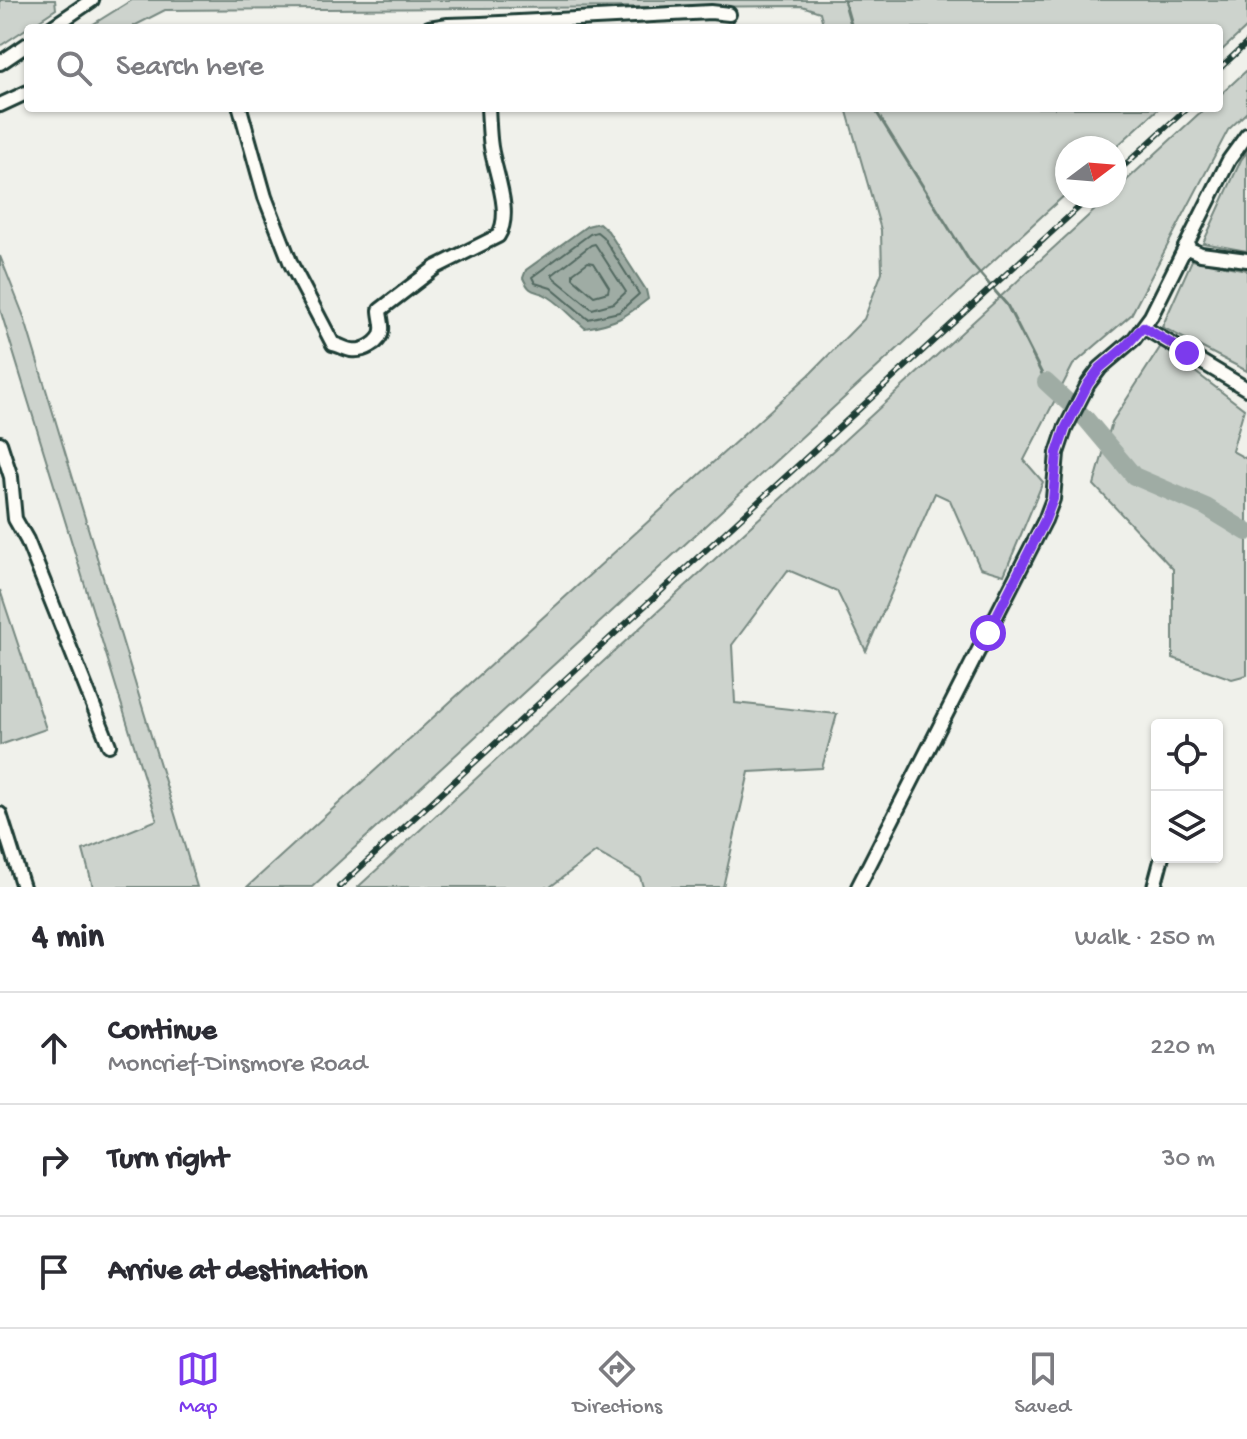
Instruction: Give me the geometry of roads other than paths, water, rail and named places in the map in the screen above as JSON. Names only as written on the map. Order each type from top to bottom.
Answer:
[{"type":"street","points":[[57,24],[90,1]]},
{"type":"street","points":[[514,24],[711,12],[729,14]]},
{"type":"street","points":[[0,63],[24,47]]},
{"type":"street","points":[[0,105],[24,94]]},
{"type":"street","points":[[241,112],[265,197],[291,264],[333,344],[350,350],[363,349],[376,342],[382,329],[380,310],[436,267],[498,236],[502,229],[502,199],[491,148],[488,112]]},
{"type":"street","points":[[858,887],[1045,520],[1053,499],[1057,453],[1065,429],[1088,384],[1151,316],[1229,160],[1247,135]]},
{"type":"street","points":[[1185,247],[1201,254],[1247,260]]},
{"type":"street","points":[[1143,327],[1247,389]]},
{"type":"street","points":[[0,443],[11,477],[15,519],[27,540],[109,745]]},
{"type":"street","points":[[0,814],[23,887]]},
{"type":"street","points":[[1154,887],[1160,863]]},
{"type":"water","points":[[599,223],[608,231],[646,290],[648,299],[619,319],[585,328],[554,300],[531,290],[523,278],[526,270],[587,226]]},
{"type":"waterway","points":[[844,0],[851,24]]},
{"type":"waterway","points":[[876,112],[970,262],[1007,305],[1046,382]]},
{"type":"waterway","points":[[1046,382],[1086,419],[1134,476],[1206,507],[1247,532]]},
{"type":"railway","points":[[1223,65],[1247,43]]},
{"type":"railway","points":[[1127,163],[1183,112]]},
{"type":"railway","points":[[339,887],[1078,208]]}]
